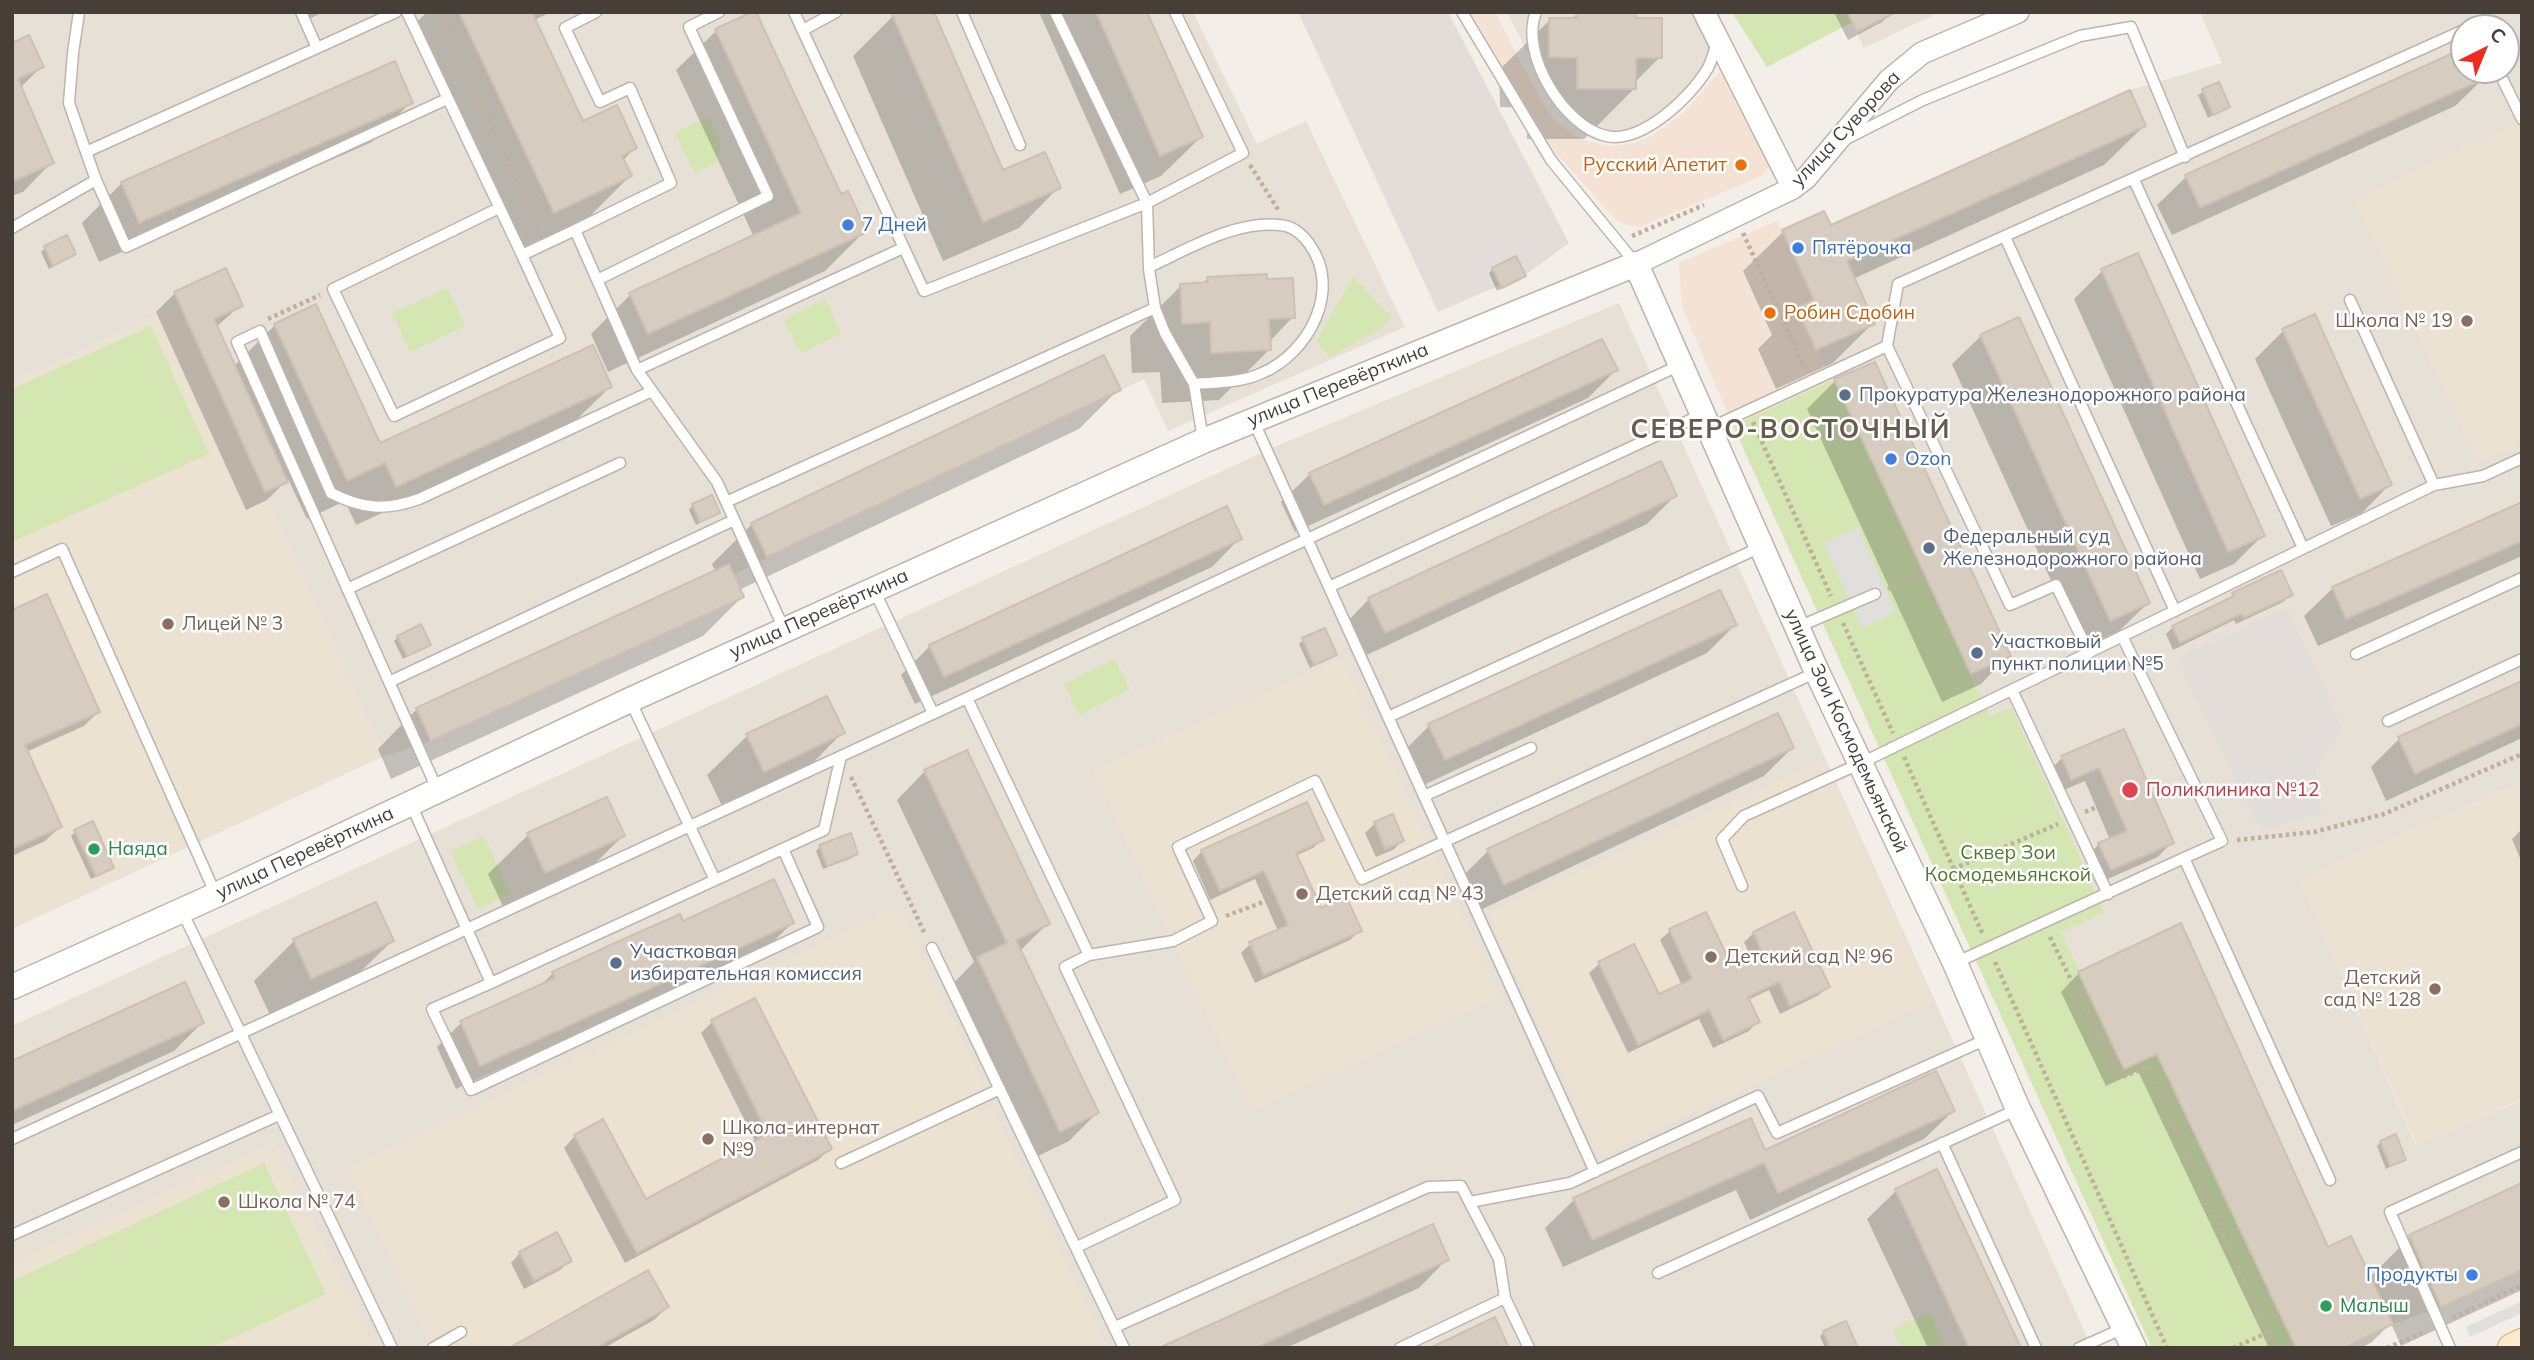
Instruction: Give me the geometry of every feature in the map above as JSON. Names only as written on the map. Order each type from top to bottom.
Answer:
[{"type":"main road","points":[[2512,1348],[2522,1343]]},
{"type":"street","points":[[1704,12],[1793,188]]},
{"type":"street","name":"улица Суворова","points":[[1636,264],[1793,188],[1806,178],[1889,80],[1922,53],[2018,12]]},
{"type":"street","name":"улица Зои Космодемьянской","points":[[1636,264],[1859,764],[1955,963],[2018,1109],[2129,1338]]},
{"type":"street","name":"улица Перевёрткина","points":[[12,987],[182,911],[437,789],[784,629],[1203,441],[1636,264]]},
{"type":"lane","points":[[79,12],[69,103],[96,180],[126,247],[447,99]]},
{"type":"lane","points":[[301,12],[317,48]]},
{"type":"lane","points":[[86,152],[396,12]]},
{"type":"lane","points":[[407,12],[522,255],[560,338],[394,416],[333,289],[499,208]]},
{"type":"lane","points":[[522,255],[671,183],[630,88],[600,102],[565,28],[597,12]]},
{"type":"lane","points":[[597,280],[768,196],[689,27],[719,12]]},
{"type":"lane","points":[[794,12],[924,291],[1147,203],[1243,153],[1175,12]]},
{"type":"lane","points":[[803,30],[836,12]]},
{"type":"lane","points":[[962,12],[1020,145]]},
{"type":"lane","points":[[1055,12],[1147,203],[1149,267],[1155,308],[1165,333],[1194,384],[1203,441]]},
{"type":"lane","points":[[1462,12],[1551,160],[1636,264]]},
{"type":"lane","points":[[1536,12],[1532,22],[1535,55],[1550,89],[1589,129],[1606,136],[1622,137],[1650,127],[1671,110],[1707,69],[1718,40]]},
{"type":"lane","points":[[1834,145],[1923,100],[2080,36],[2131,27],[2185,157]]},
{"type":"lane","points":[[2089,653],[2056,585],[2010,605],[1887,346],[1898,284],[2450,36]]},
{"type":"lane","points":[[2505,84],[2522,119]]},
{"type":"lane","points":[[12,228],[96,180]]},
{"type":"lane","points":[[2134,180],[2303,548]]},
{"type":"lane","points":[[1149,267],[1211,237],[1253,226],[1277,224],[1289,226],[1304,236],[1321,266],[1322,301],[1314,323],[1296,347],[1262,373],[1239,380],[1194,384]]},
{"type":"lane","points":[[575,230],[636,370],[717,482],[784,629]]},
{"type":"lane","points":[[2005,237],[2175,611]]},
{"type":"lane","points":[[636,370],[903,248]]},
{"type":"lane","points":[[2350,300],[2434,485]]},
{"type":"lane","points":[[726,502],[1155,308]]},
{"type":"lane","points":[[437,789],[237,342],[260,331],[331,493],[349,502],[374,508],[404,505],[419,499],[652,391]]},
{"type":"lane","points":[[1329,587],[1706,421],[1748,411],[1887,346]]},
{"type":"lane","points":[[12,1139],[1680,365]]},
{"type":"lane","points":[[1253,420],[1595,1172]]},
{"type":"lane","points":[[1742,886],[1722,839],[1744,816],[1859,764],[2434,485],[2483,476],[2522,458]]},
{"type":"lane","points":[[347,589],[620,463]]},
{"type":"lane","points":[[389,682],[734,520]]},
{"type":"lane","points":[[1388,717],[1762,547]]},
{"type":"lane","points":[[12,572],[62,549],[216,895]]},
{"type":"lane","points":[[2356,654],[2522,578]]},
{"type":"lane","points":[[874,590],[933,713]]},
{"type":"lane","points":[[1798,627],[1875,594]]},
{"type":"lane","points":[[1955,963],[2222,841],[2122,636]]},
{"type":"lane","points":[[2388,721],[2522,659]]},
{"type":"lane","points":[[1077,1247],[1175,1200],[1065,967],[1089,955],[1173,941],[1212,921],[1178,847],[1315,781],[1362,879],[1817,672]]},
{"type":"lane","points":[[2012,690],[2108,894]]},
{"type":"lane","points":[[967,698],[1089,955]]},
{"type":"lane","points":[[630,700],[715,880]]},
{"type":"lane","points":[[1424,796],[1531,748]]},
{"type":"lane","points":[[783,849],[818,927],[471,1090],[432,1009],[824,830],[841,756]]},
{"type":"lane","points":[[410,802],[491,983]]},
{"type":"lane","points":[[2184,858],[2330,1180]]},
{"type":"lane","points":[[182,911],[392,1348]]},
{"type":"lane","points":[[932,948],[1124,1348]]},
{"type":"lane","points":[[1470,1202],[1570,1183],[1758,1096],[1777,1133],[1987,1039]]},
{"type":"lane","points":[[841,1163],[1000,1089]]},
{"type":"lane","points":[[1658,1273],[2018,1109]]},
{"type":"lane","points":[[12,1235],[279,1115]]},
{"type":"lane","points":[[1942,1143],[2036,1348]]},
{"type":"lane","points":[[2450,1348],[2390,1212],[2522,1152]]},
{"type":"lane","points":[[1115,1328],[1428,1187],[1461,1186],[1499,1259],[1505,1298],[1529,1348]]},
{"type":"lane","points":[[1400,1348],[1505,1298]]},
{"type":"lane","points":[[433,1348],[461,1332]]},
{"type":"lane","points":[[2079,1348],[2129,1338]]},
{"type":"path","points":[[439,12],[546,243]]},
{"type":"path","points":[[1243,153],[1265,191]]},
{"type":"path","points":[[1618,242],[1706,204]]},
{"type":"path","points":[[1735,216],[1812,383]]},
{"type":"path","points":[[260,331],[269,318],[333,289]]},
{"type":"path","points":[[1748,411],[2167,1348]]},
{"type":"path","points":[[1875,594],[1923,574]]},
{"type":"path","points":[[2222,841],[2314,832],[2384,814],[2522,754]]},
{"type":"path","points":[[841,756],[932,948]]},
{"type":"path","points":[[1953,869],[2113,800]]},
{"type":"path","points":[[1212,921],[1276,897]]},
{"type":"path","points":[[2042,921],[2119,1078],[2148,1067],[2274,1348]]},
{"type":"path","points":[[2387,1348],[2522,1285]]},
{"type":"path","points":[[2233,1348],[2267,1333]]},
{"type":"shaded area","points":[[12,12],[1193,12],[1257,144],[1306,121],[1405,327],[1168,431],[1144,379],[734,574],[744,597],[431,741],[384,756],[180,305],[12,382]]},
{"type":"shaded area","points":[[1298,12],[1448,12],[1569,243],[1528,273],[1438,312]]},
{"type":"shaded area","points":[[1468,12],[1495,12],[1541,100],[1556,122],[1580,139],[1609,146],[1634,143],[1652,136],[1683,113],[1720,72],[1769,166],[1762,176],[1640,227],[1615,219],[1554,151]]},
{"type":"shaded area","points":[[1507,12],[1713,12],[1727,38],[1670,117],[1647,133],[1624,141],[1603,140],[1552,100]]},
{"type":"shaded area","points":[[1732,12],[1940,12],[1864,48],[1852,22],[1767,67]]},
{"type":"shaded area","points":[[2200,12],[2522,12],[2522,782],[2300,879],[2416,1145],[2522,1100],[2522,1270],[2343,1348],[2296,1348],[2156,1054],[2124,1069],[2061,932],[2105,911],[2010,707],[1990,716],[1834,379],[1816,350],[1797,308],[1813,300],[1782,230],[1824,211],[1831,225],[2130,90],[2222,63]]},
{"type":"shaded area","name":"Школа № 19","points":[[2522,121],[2522,443],[2478,463],[2354,199]]},
{"type":"shaded area","points":[[1777,221],[1814,300],[1797,308],[1816,350],[1834,379],[1733,426],[1682,307],[1679,263]]},
{"type":"shaded area","points":[[1619,303],[2092,1348],[12,1348],[12,1026],[1279,445]]},
{"type":"shaded area","name":"Лицей № 3","points":[[180,305],[384,756],[12,929],[12,382]]},
{"type":"shaded area","points":[[1858,527],[1896,612],[1862,628],[1823,543]]},
{"type":"shaded area","points":[[2288,608],[2343,729],[2315,770],[2322,813],[2267,829],[2255,821],[2177,658]]},
{"type":"shaded area","name":"Детский сад № 43","points":[[1342,658],[1501,996],[1251,1111],[1093,770]]},
{"type":"shaded area","name":"Детский сад № 96","points":[[1824,760],[1933,1001],[1600,1156],[1488,913]]},
{"type":"shaded area","name":"Детский сад № 128","points":[[2522,782],[2522,1099],[2417,1145],[2300,879]]},
{"type":"shaded area","name":"Школа-интернат №9","points":[[899,907],[984,1085],[978,1091],[979,1099],[985,1108],[994,1110],[1107,1348],[432,1348],[347,1168]]},
{"type":"shaded area","name":"Школа № 74","points":[[275,1142],[374,1348],[12,1348],[12,1262]]},
{"type":"shaded area","points":[[2522,1301],[2522,1313],[2470,1337],[2466,1327]]},
{"type":"green space","points":[[1732,12],[1847,12],[1852,22],[1767,67]]},
{"type":"green space","points":[[708,117],[721,145],[716,163],[695,173],[675,132]]},
{"type":"green space","points":[[1353,277],[1391,317],[1381,328],[1330,357],[1317,341]]},
{"type":"green space","points":[[447,288],[465,326],[410,352],[392,313]]},
{"type":"green space","points":[[825,299],[841,334],[801,353],[784,319]]},
{"type":"green space","points":[[151,326],[209,454],[12,542],[12,389]]},
{"type":"green space","name":"Сквер Зои Космодемьянской","points":[[1834,379],[1990,716],[2011,707],[2105,912],[2061,932],[2124,1068],[2157,1054],[2296,1348],[2152,1348],[1733,426]]},
{"type":"green space","points":[[1115,659],[1130,689],[1079,715],[1064,684]]},
{"type":"green space","points":[[484,836],[510,894],[478,909],[451,851]]},
{"type":"green space","name":"Школа № 74","points":[[264,1163],[326,1294],[211,1348],[12,1348],[12,1281]]},
{"type":"green space","points":[[1930,1313],[1946,1348],[1901,1348],[1893,1329]]},
{"type":"building","points":[[459,12],[532,12],[583,121],[617,105],[637,148],[622,156],[632,176],[554,213]]},
{"type":"building","points":[[756,12],[841,194],[848,191],[867,232],[648,334],[629,293],[801,213],[715,29]]},
{"type":"building","points":[[891,12],[934,12],[1003,170],[1045,152],[1061,188],[983,222]]},
{"type":"building","points":[[1096,12],[1147,12],[1203,137],[1160,156]]},
{"type":"building","points":[[1576,12],[1636,12],[1636,18],[1662,18],[1662,58],[1636,58],[1636,89],[1577,89],[1577,58],[1549,57],[1549,18],[1577,18]]},
{"type":"building","points":[[1847,12],[1896,12],[1857,32]]},
{"type":"building","points":[[29,35],[44,67],[18,79],[54,163],[12,182],[12,43]]},
{"type":"building","points":[[2450,54],[2450,84],[2472,84],[2200,208],[2185,175]]},
{"type":"building","points":[[395,61],[413,103],[139,223],[121,182]]},
{"type":"building","points":[[2219,82],[2230,107],[2213,115],[2202,89]]},
{"type":"building","points":[[2130,90],[2146,126],[1847,261],[1875,324],[1816,350],[1797,308],[1814,300],[1782,230],[1824,211],[1831,225]]},
{"type":"building","points":[[67,235],[76,254],[53,266],[44,246]]},
{"type":"building","points":[[2138,253],[2265,536],[2228,552],[2101,269]]},
{"type":"building","points":[[1516,256],[1526,276],[1502,288],[1492,268]]},
{"type":"building","points":[[226,268],[243,306],[214,319],[288,482],[265,492],[174,292]]},
{"type":"building","points":[[1267,274],[1267,279],[1293,278],[1295,318],[1269,319],[1271,350],[1211,353],[1210,322],[1182,324],[1180,284],[1208,282],[1207,277]]},
{"type":"building","points":[[316,304],[380,443],[593,345],[612,387],[396,487],[385,463],[347,481],[274,324]]},
{"type":"building","points":[[2315,314],[2392,485],[2360,499],[2282,329]]},
{"type":"building","points":[[2019,317],[2150,603],[2110,621],[1980,335]]},
{"type":"building","points":[[1602,339],[1618,370],[1324,505],[1309,473]]},
{"type":"building","points":[[1104,355],[1121,390],[767,557],[751,523]]},
{"type":"building","points":[[1875,362],[2011,656],[1971,674],[1834,379]]},
{"type":"building","points":[[1661,461],[1677,496],[1385,633],[1368,598]]},
{"type":"building","points":[[712,495],[720,513],[700,522],[692,504]]},
{"type":"building","points":[[2522,502],[2522,541],[2346,619],[2332,587]]},
{"type":"building","points":[[1227,506],[1242,539],[944,677],[929,645]]},
{"type":"building","points":[[729,564],[744,597],[431,741],[416,708]]},
{"type":"building","points":[[2281,570],[2293,595],[2243,618],[2242,614],[2180,643],[2172,626]]},
{"type":"building","points":[[1720,590],[1737,625],[1445,760],[1428,724]]},
{"type":"building","points":[[47,594],[100,712],[25,745],[62,827],[12,849],[12,610]]},
{"type":"building","points":[[421,624],[431,645],[407,656],[397,636]]},
{"type":"building","points":[[1325,628],[1337,655],[1314,665],[1302,638]]},
{"type":"building","points":[[2522,681],[2522,724],[2415,774],[2398,737]]},
{"type":"building","points":[[827,696],[845,733],[764,772],[746,734]]},
{"type":"building","points":[[1778,713],[1794,748],[1504,885],[1487,849]]},
{"type":"building","name":"Поликлиника №12","points":[[2124,729],[2174,843],[2111,870],[2098,843],[2127,831],[2099,768],[2071,780],[2061,756]]},
{"type":"building","points":[[967,750],[1050,924],[1016,940],[1099,1113],[1060,1132],[977,957],[1007,943],[924,770]]},
{"type":"building","points":[[607,797],[625,836],[545,873],[527,833]]},
{"type":"building","points":[[1307,802],[1324,840],[1296,853],[1321,908],[1346,896],[1362,931],[1264,975],[1249,942],[1288,925],[1264,871],[1220,891],[1201,850]]},
{"type":"building","points":[[1393,814],[1404,841],[1385,849],[1374,822]]},
{"type":"building","name":"Наяда","points":[[93,821],[114,868],[96,876],[74,830]]},
{"type":"building","points":[[851,833],[858,854],[827,866],[819,845]]},
{"type":"building","points":[[774,879],[794,923],[480,1066],[460,1021],[555,978],[552,972],[617,942],[680,914],[683,921]]},
{"type":"building","points":[[376,902],[394,941],[311,979],[293,939]]},
{"type":"building","points":[[1706,912],[1731,964],[1761,950],[1753,932],[1794,912],[1830,987],[1790,1006],[1779,982],[1748,997],[1760,1022],[1723,1040],[1709,1010],[1638,1045],[1598,962],[1634,944],[1659,994],[1692,979],[1669,929]]},
{"type":"building","points":[[2181,923],[2328,1247],[2351,1236],[2393,1324],[2343,1348],[2296,1348],[2157,1054],[2124,1069],[2078,972]]},
{"type":"building","points":[[185,982],[204,1023],[12,1111],[12,1061]]},
{"type":"building","points":[[755,998],[832,1149],[637,1253],[574,1135],[603,1119],[646,1199],[768,1134],[711,1020]]},
{"type":"building","points":[[1936,1071],[1955,1111],[1778,1193],[1764,1163],[1592,1240],[1573,1198],[1751,1118],[1765,1150]]},
{"type":"building","points":[[2396,1134],[2406,1160],[2390,1166],[2380,1141]]},
{"type":"building","points":[[1937,1169],[2021,1348],[1969,1348],[1895,1189]]},
{"type":"building","points":[[2522,1183],[2522,1270],[2441,1307],[2409,1235]]},
{"type":"building","points":[[1433,1224],[1449,1260],[1255,1348],[1159,1348]]},
{"type":"building","points":[[557,1232],[572,1261],[534,1281],[519,1252]]},
{"type":"building","points":[[648,1270],[669,1307],[596,1348],[509,1348]]},
{"type":"building","points":[[1495,1317],[1509,1348],[1430,1348]]},
{"type":"building","points":[[1846,1321],[1858,1348],[1830,1348],[1823,1331]]},
{"type":"place","name":"Русский Апетит","points":[[1741,165]]},
{"type":"place","name":"7 Дней","points":[[848,225]]},
{"type":"place","name":"Пятёрочка","points":[[1798,248]]},
{"type":"place","name":"Робин Сдобин","points":[[1770,313]]},
{"type":"place","name":"Школа № 19","points":[[2467,321]]},
{"type":"place","name":"Прокуратура Железнодорожного района","points":[[1845,395]]},
{"type":"place","name":"Ozon","points":[[1891,459]]},
{"type":"place","name":"Федеральный суд Железнодорожного района","points":[[1929,548]]},
{"type":"place","name":"Лицей № 3","points":[[168,624]]},
{"type":"place","name":"Участковый пункт полиции №5","points":[[1977,653]]},
{"type":"place","name":"Поликлиника №12","points":[[2130,790]]},
{"type":"place","name":"Наяда","points":[[94,849]]},
{"type":"place","name":"Детский сад № 43","points":[[1302,894]]},
{"type":"place","name":"Детский сад № 96","points":[[1711,957]]},
{"type":"place","name":"Участковая избирательная комиссия","points":[[616,963]]},
{"type":"place","name":"Детский сад № 128","points":[[2435,989]]},
{"type":"place","name":"Школа-интернат №9","points":[[708,1139]]},
{"type":"place","name":"Школа № 74","points":[[224,1202]]},
{"type":"place","name":"Продукты","points":[[2472,1275]]},
{"type":"place","name":"Малыш","points":[[2326,1306]]},
{"type":"district","name":"СЕВЕРО-ВОСТОЧНЫЙ","points":[[1791,430]]}]
